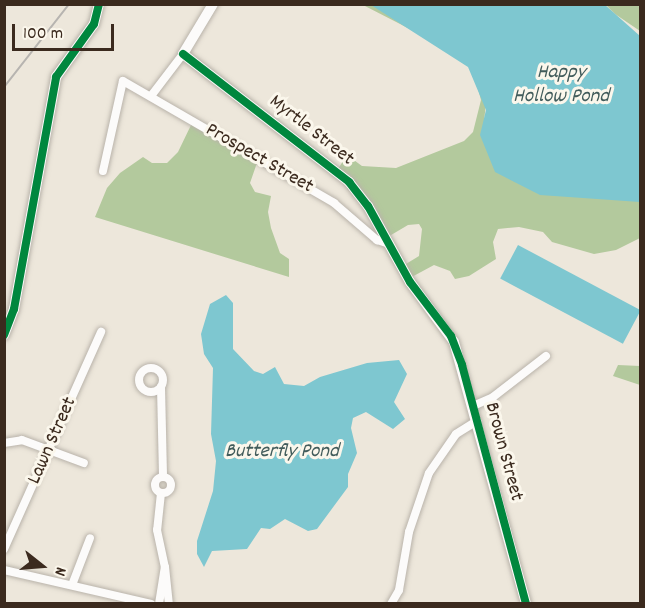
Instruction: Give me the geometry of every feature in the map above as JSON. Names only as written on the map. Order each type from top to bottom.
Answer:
[{"type":"street","points":[[4,335],[36,189],[56,77],[94,24],[99,4]]},
{"type":"street","points":[[151,96],[183,54],[213,4]]},
{"type":"street","name":"Myrtle Street","points":[[183,54],[349,182],[368,206],[389,244],[435,315]]},
{"type":"street","name":"Prospect Street","points":[[103,171],[123,81],[334,202],[377,240],[389,244]]},
{"type":"street","name":"Brown Street","points":[[435,315],[456,347],[526,603]]},
{"type":"street","name":"Lawn Street","points":[[4,549],[101,332]]},
{"type":"street","points":[[473,406],[493,397],[546,356]]},
{"type":"street","points":[[161,387],[164,477],[170,486],[161,493],[157,530],[165,567],[169,603]]},
{"type":"street","points":[[391,603],[399,590],[409,532],[429,473],[456,435],[477,421]]},
{"type":"street","points":[[4,443],[22,440],[84,463]]},
{"type":"street","points":[[72,585],[90,538]]},
{"type":"street","points":[[159,603],[165,567]]},
{"type":"street","points":[[4,570],[151,603]]},
{"type":"green space","points":[[363,5],[387,5],[449,39],[472,58],[488,86],[484,121],[488,144],[519,180],[540,191],[580,189],[640,199],[640,238],[616,250],[594,254],[552,242],[543,232],[519,227],[498,229],[493,242],[496,259],[469,276],[455,279],[450,271],[434,265],[408,279],[401,267],[419,256],[422,229],[419,224],[408,225],[386,238],[362,202],[347,189],[347,182],[336,172],[347,155],[362,166],[396,168],[464,141],[473,132],[481,100],[473,70],[441,45]]},
{"type":"green space","points":[[606,5],[640,5],[640,31],[615,14]]},
{"type":"green space","points":[[192,123],[258,160],[250,183],[255,192],[271,196],[268,212],[271,228],[280,253],[289,259],[289,277],[95,217],[107,188],[120,173],[143,157],[152,163],[167,163],[178,152]]},
{"type":"green space","points":[[618,365],[640,366],[640,385],[613,376]]},
{"type":"water","name":"Happy Hollow Pond","points":[[604,4],[640,36],[640,202],[540,195],[495,172],[480,135],[486,110],[468,67],[371,5]]},
{"type":"water","points":[[518,245],[640,310],[623,344],[500,279]]},
{"type":"water","name":"Butterfly Pond","points":[[226,295],[233,303],[233,349],[254,371],[263,374],[275,367],[284,384],[304,386],[320,377],[367,363],[399,360],[407,374],[394,402],[405,419],[393,429],[366,412],[353,418],[351,428],[357,453],[348,474],[348,487],[317,529],[308,531],[285,519],[270,529],[261,528],[247,549],[212,551],[204,567],[197,554],[197,541],[213,491],[216,461],[211,434],[213,368],[204,354],[201,334],[210,304]]},
{"type":"railway","points":[[4,87],[69,4]]},
{"type":"cycle path","points":[[4,335],[14,309],[56,77],[94,24],[99,4]]},
{"type":"cycle path","points":[[183,54],[349,182],[368,206],[410,282],[451,336],[462,365],[526,604]]}]
